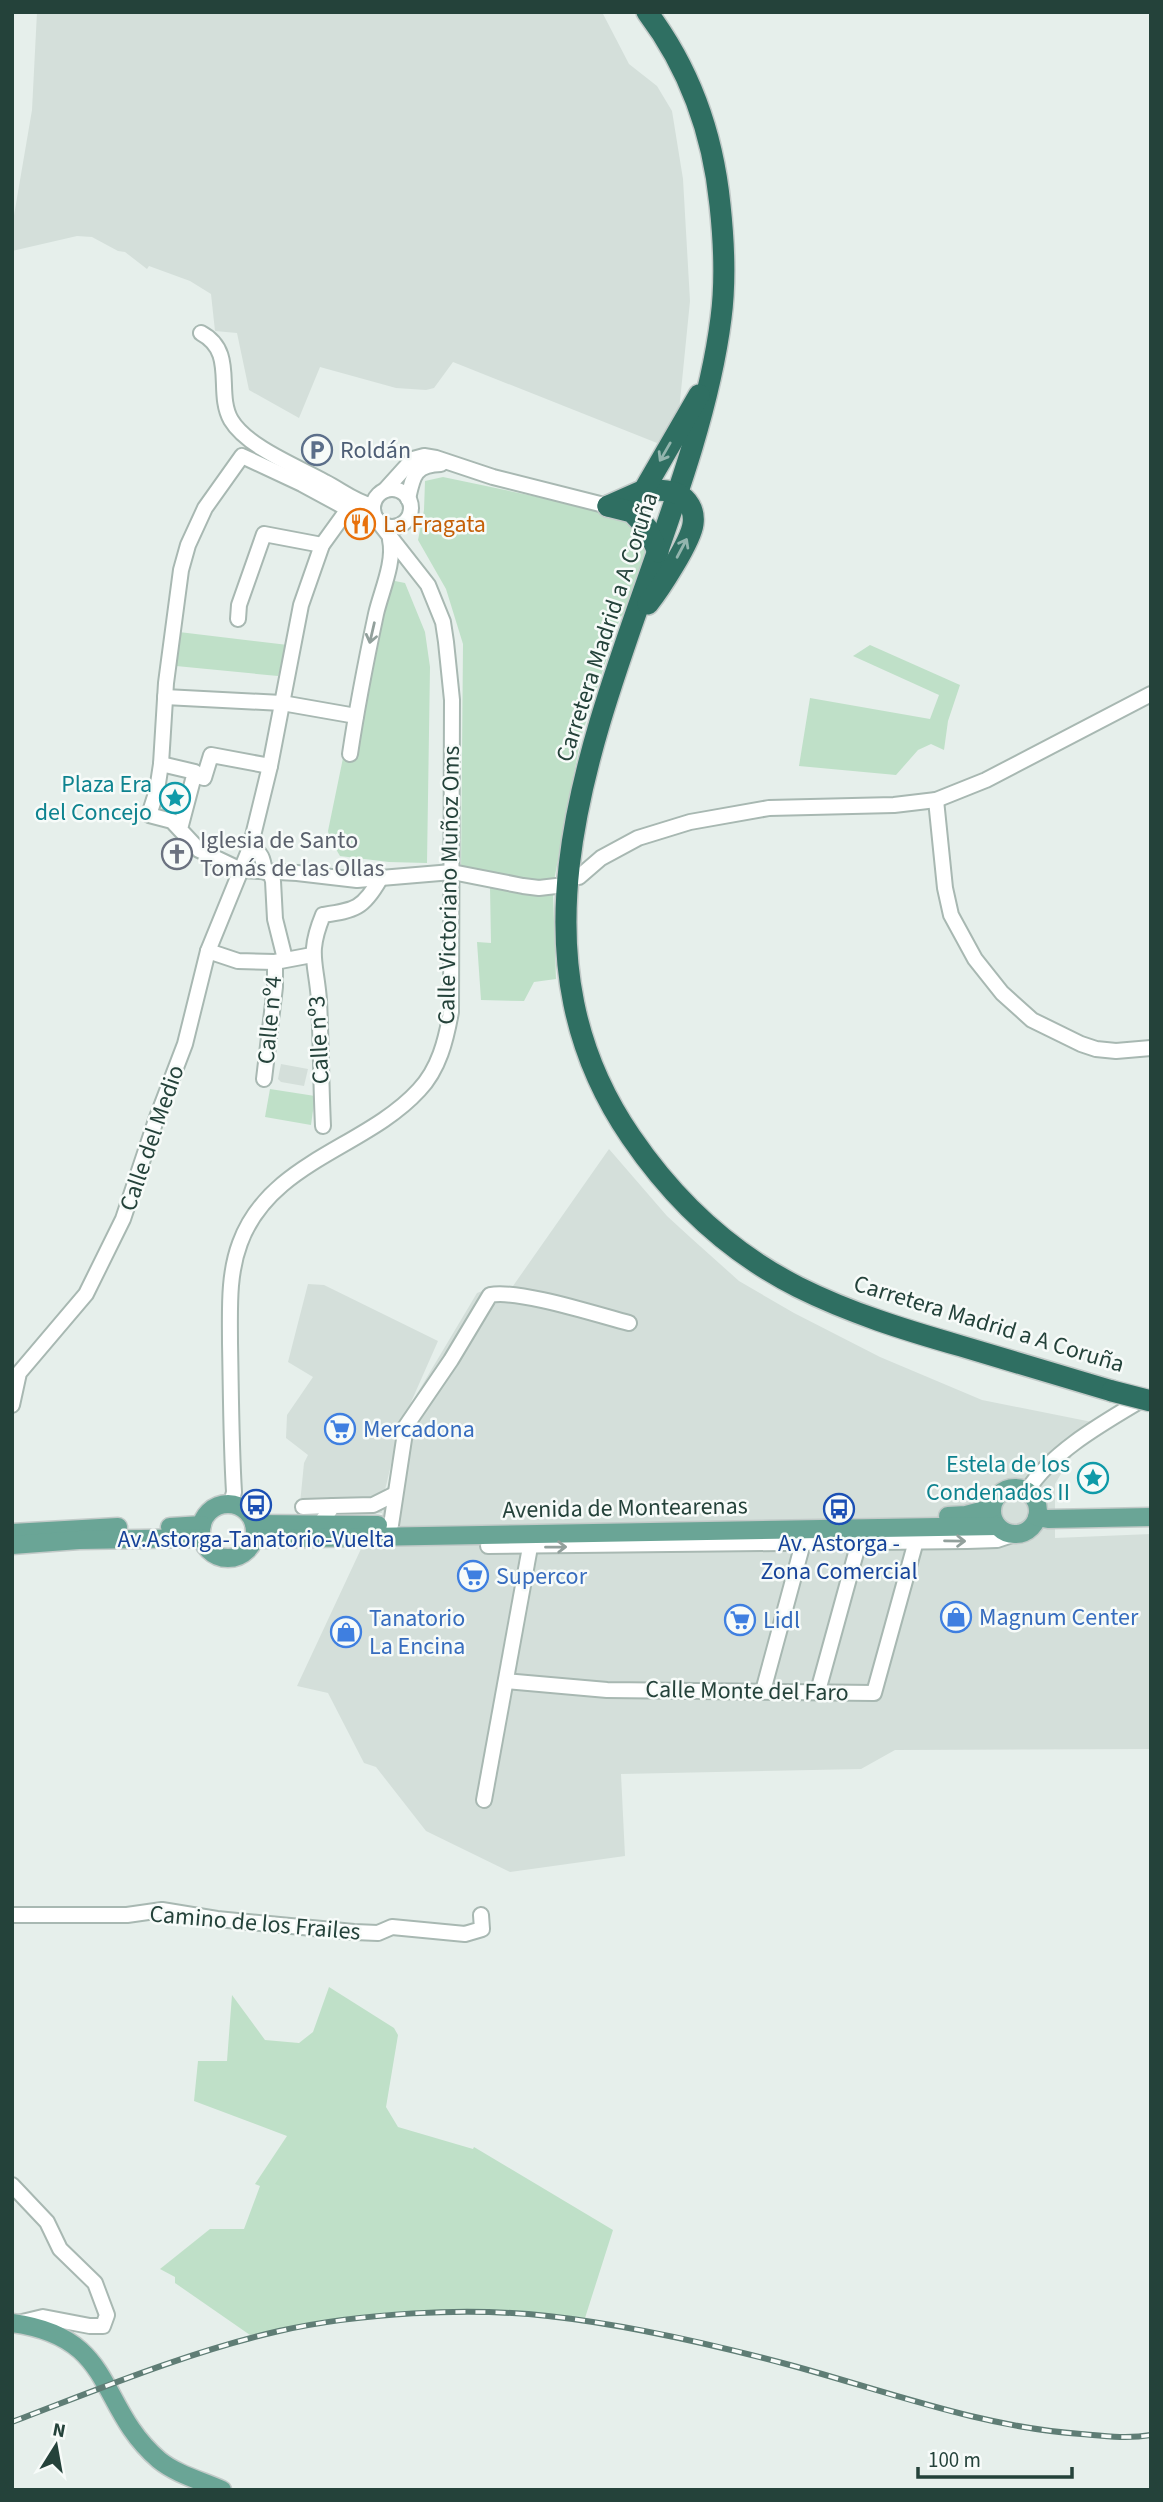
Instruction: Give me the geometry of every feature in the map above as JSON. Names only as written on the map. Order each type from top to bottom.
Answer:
[{"type":"highway","name":"Carretera Madrid a A Coruña","points":[[647,12],[665,36],[695,96],[709,134],[717,174],[724,251],[722,316],[712,372],[672,515],[602,713],[578,802],[567,892],[567,941],[573,994],[588,1054],[611,1108],[657,1175],[725,1241],[795,1286],[872,1320],[1151,1401]]},
{"type":"highway","points":[[643,490],[712,372]]},
{"type":"highway","points":[[608,506],[643,490],[669,491],[688,502],[693,513],[691,532],[653,598],[632,626]]},
{"type":"highway","points":[[608,506],[657,516],[672,515]]},
{"type":"highway","points":[[632,512],[647,528],[658,552]]},
{"type":"main road","points":[[1014,1489],[1027,1492],[1035,1500],[1037,1517],[1029,1530],[1015,1534],[1005,1532],[995,1517],[996,1498],[1002,1492],[1014,1489]]},
{"type":"main road","points":[[231,1504],[248,1513],[254,1531],[246,1551],[230,1557],[216,1555],[205,1545],[202,1532],[212,1509],[231,1504]]},
{"type":"main road","name":"Avenida de Montearenas","points":[[254,1531],[391,1519],[995,1517]]},
{"type":"main road","name":"Avenida de Montearenas","points":[[254,1531],[995,1517]]},
{"type":"main road","points":[[1037,1517],[1151,1517]]},
{"type":"main road","points":[[12,1533],[80,1528],[202,1532]]},
{"type":"main road","points":[[12,1545],[202,1532]]},
{"type":"main road","points":[[14,2323],[38,2327],[74,2344],[90,2359],[136,2434],[160,2461],[222,2490]]},
{"type":"street","points":[[201,332],[220,355],[224,367],[226,408],[237,428],[278,458],[323,481],[387,526],[397,526],[405,522]]},
{"type":"street","points":[[360,506],[302,484],[242,456],[205,508],[188,545],[181,570],[165,697],[161,764],[149,815],[172,821],[200,850],[241,870],[357,880],[452,872],[523,886],[556,886]]},
{"type":"street","points":[[384,490],[413,459],[424,456],[608,506]]},
{"type":"street","points":[[408,499],[415,474],[421,467],[449,463]]},
{"type":"street","points":[[384,490],[401,491],[408,499],[411,509],[405,522],[407,553]]},
{"type":"street","name":"Calle del Medio","points":[[12,1405],[19,1373],[86,1294],[123,1219],[185,1044],[208,951],[250,848],[270,766],[301,605],[322,545],[360,506],[384,490]]},
{"type":"street","points":[[377,520],[390,540],[407,553]]},
{"type":"street","points":[[238,619],[239,605],[264,534],[322,545]]},
{"type":"street","points":[[389,568],[392,549],[390,540]]},
{"type":"street","points":[[350,754],[382,588],[394,558],[407,553]]},
{"type":"street","name":"Calle Victoriano Muñoz Oms","points":[[231,1504],[234,1492],[231,1281],[240,1242],[269,1196],[296,1173],[398,1110],[421,1089],[446,1042],[451,1012],[450,668],[443,622],[428,585],[407,553]]},
{"type":"street","points":[[579,877],[601,858],[638,838],[690,822],[769,808],[894,805],[936,800],[986,780],[1151,694]]},
{"type":"street","points":[[165,697],[282,703],[356,716]]},
{"type":"street","points":[[194,775],[204,778],[211,755],[270,766]]},
{"type":"street","points":[[161,764],[195,772],[180,829]]},
{"type":"street","points":[[936,800],[943,876],[951,915],[975,959],[1002,993],[1032,1020],[1081,1044],[1116,1051],[1151,1048]]},
{"type":"street","points":[[250,848],[258,851],[267,872]]},
{"type":"street","name":"Calle nº4","points":[[264,1079],[280,961],[273,881],[267,872]]},
{"type":"street","points":[[208,951],[238,961],[280,961],[312,954],[323,915],[355,910],[374,890],[380,879]]},
{"type":"street","name":"Calle nº3","points":[[312,954],[318,998],[323,1126]]},
{"type":"street","points":[[391,1519],[406,1426],[490,1295],[519,1295],[629,1323]]},
{"type":"street","name":"Carretera Madrid a A Coruña","points":[[1027,1492],[1052,1460],[1151,1394]]},
{"type":"street","points":[[373,1505],[395,1494]]},
{"type":"street","points":[[303,1507],[373,1505],[388,1510],[391,1519]]},
{"type":"street","points":[[319,1524],[333,1506]]},
{"type":"street","points":[[488,1546],[997,1540],[1015,1534]]},
{"type":"street","name":"Calle Monte del Faro","points":[[506,1681],[607,1690],[874,1693],[916,1541]]},
{"type":"street","points":[[763,1691],[803,1542]]},
{"type":"street","points":[[818,1691],[859,1542]]},
{"type":"street","points":[[484,1800],[530,1547]]},
{"type":"street","name":"Camino de los Frailes","points":[[12,1915],[127,1914],[162,1910],[217,1919],[354,1932],[378,1933],[391,1927],[465,1934],[482,1929],[481,1915]]},
{"type":"street","points":[[12,2185],[47,2222],[60,2249],[95,2283],[107,2315],[103,2326],[43,2317],[14,2323]]},
{"type":"shaded area","name":"Roldán","points":[[37,12],[602,12],[629,64],[657,86],[672,111],[683,179],[690,301],[679,411],[657,443],[453,362],[434,388],[426,390],[396,388],[320,367],[299,418],[249,390],[237,333],[215,331],[211,294],[190,281],[149,266],[147,269],[125,252],[92,237],[77,236],[12,251],[12,227],[32,110]]},
{"type":"shaded area","points":[[281,1064],[308,1069],[304,1086],[281,1082],[278,1079]]},
{"type":"shaded area","points":[[609,1149],[667,1216],[739,1281],[794,1313],[880,1357],[982,1400],[1092,1422],[1055,1484],[1055,1538],[1151,1534],[1151,1749],[895,1750],[861,1769],[621,1774],[625,1856],[510,1872],[426,1831],[376,1767],[364,1763],[328,1693],[297,1686],[360,1551],[382,1515],[401,1423],[382,1513],[299,1514],[304,1463],[308,1455],[286,1438],[287,1415],[313,1377],[288,1362],[308,1284],[324,1285],[438,1341],[408,1409],[477,1293],[493,1287],[513,1286]]},
{"type":"green space","points":[[443,477],[619,514],[650,541],[635,601],[620,618],[581,737],[554,881],[513,883],[461,872],[463,644],[446,589],[418,540],[424,510],[425,481]]},
{"type":"green space","points":[[390,580],[405,583],[425,632],[430,667],[427,863],[340,856],[328,831],[343,758],[355,758]]},
{"type":"green space","points":[[179,632],[288,645],[278,676],[176,666]]},
{"type":"green space","points":[[870,645],[960,685],[948,721],[944,750],[931,744],[918,750],[896,775],[799,766],[810,698],[930,719],[939,695],[853,656]]},
{"type":"green space","points":[[165,791],[184,794],[179,816],[161,812]]},
{"type":"green space","points":[[490,887],[553,892],[556,979],[534,982],[524,1001],[481,1000],[477,942],[491,943]]},
{"type":"green space","points":[[270,1089],[315,1096],[311,1125],[265,1117]]},
{"type":"green space","points":[[329,1987],[394,2028],[398,2035],[386,2107],[398,2127],[473,2149],[474,2147],[613,2230],[585,2318],[503,2311],[420,2311],[351,2317],[250,2335],[175,2283],[175,2277],[160,2269],[210,2229],[244,2229],[260,2186],[255,2184],[287,2136],[194,2101],[198,2061],[227,2061],[232,1995],[265,2040],[299,2043],[313,2032]]},
{"type":"railway","points":[[12,2422],[177,2360],[279,2331],[378,2316],[483,2312],[548,2316],[670,2336],[760,2357],[934,2407],[1007,2424],[1107,2436],[1151,2435]]},
{"type":"place","name":"Roldán","points":[[317,450]]},
{"type":"place","name":"La Fragata","points":[[360,524]]},
{"type":"place","name":"Plaza Era del Concejo","points":[[175,798]]},
{"type":"place","name":"Iglesia de Santo Tomás de las Ollas","points":[[177,854]]},
{"type":"place","name":"Mercadona","points":[[340,1429]]},
{"type":"place","name":"Estela de los Condenados II","points":[[1093,1478]]},
{"type":"place","name":"Av.Astorga-Tanatorio-Vuelta","points":[[256,1505]]},
{"type":"place","name":"Av. Astorga - Zona Comercial","points":[[839,1509]]},
{"type":"place","name":"Supercor","points":[[473,1576]]},
{"type":"place","name":"Magnum Center","points":[[956,1617]]},
{"type":"place","name":"Lidl","points":[[740,1620]]},
{"type":"place","name":"Tanatorio La Encina","points":[[346,1632]]}]
